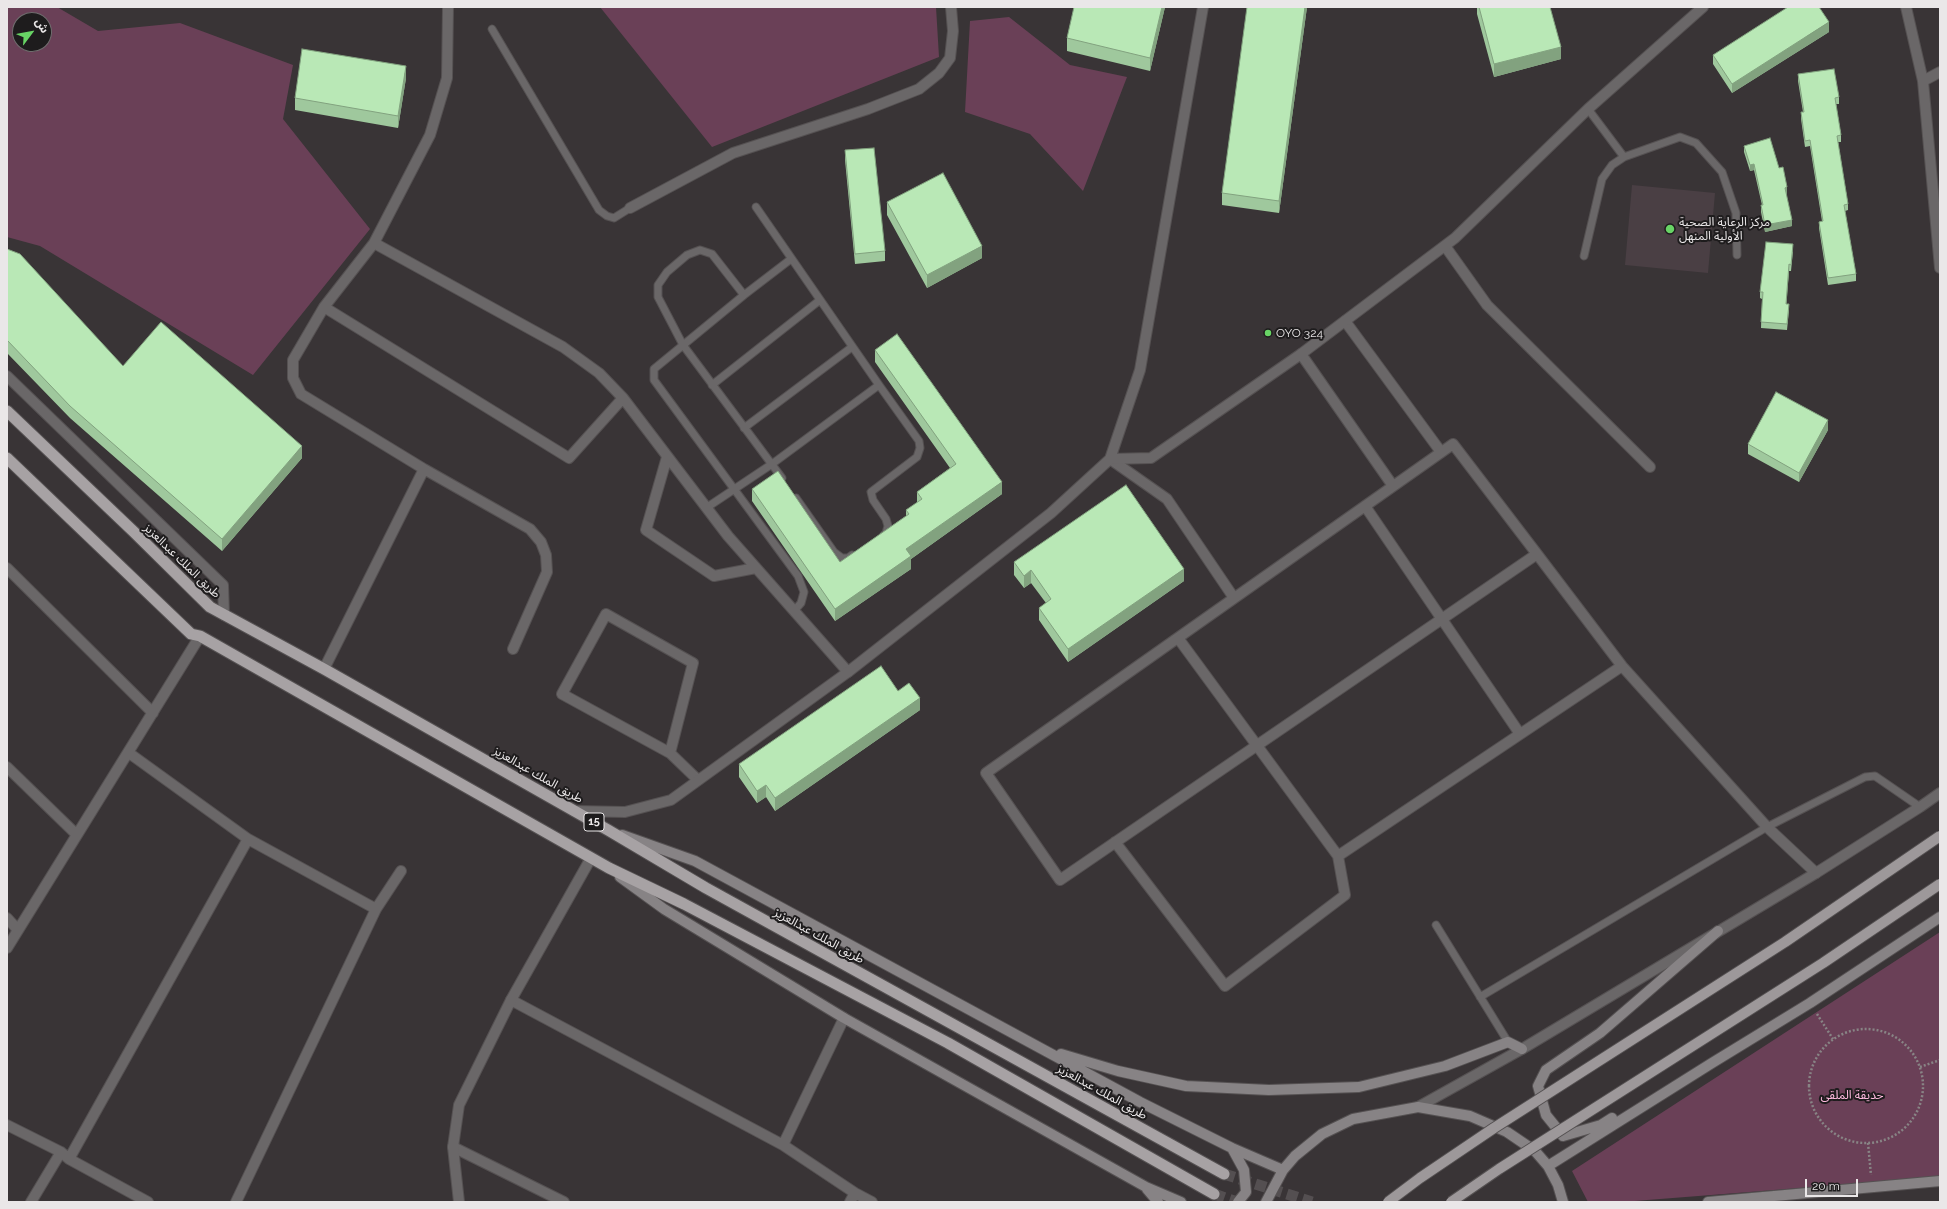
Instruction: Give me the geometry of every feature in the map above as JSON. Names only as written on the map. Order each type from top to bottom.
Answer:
[{"type":"highway","name":"طريق الملك عبدالعزيز","points":[[7,411],[210,607],[324,669],[608,830],[706,888],[1224,1174]]},
{"type":"highway","points":[[7,458],[191,634],[200,636],[609,868],[684,904],[948,1043],[1214,1194]]},
{"type":"main road","points":[[608,830],[695,860],[1140,1102],[1232,1148],[1283,1170]]},
{"type":"main road","points":[[1388,1202],[1487,1132],[1785,942],[1940,836]]},
{"type":"main road","points":[[609,868],[664,909],[844,1018],[1146,1187],[1181,1202]]},
{"type":"main road","points":[[1451,1202],[1499,1169],[1816,968],[1940,884]]},
{"type":"main road","points":[[1548,1166],[1810,1003],[1940,918]]},
{"type":"main road","points":[[1712,1063],[1601,1125],[1563,1136],[1546,1115],[1538,1086],[1546,1070],[1600,1033],[1718,931]]},
{"type":"main road","points":[[1040,1048],[1118,1072],[1186,1086],[1269,1090],[1359,1088],[1445,1066],[1508,1042],[1522,1049]]},
{"type":"main road","points":[[1266,1202],[1283,1170],[1295,1156],[1322,1134],[1354,1119],[1418,1107],[1470,1116],[1507,1132],[1535,1151],[1548,1166],[1558,1185],[1563,1202]]},
{"type":"main road","points":[[1232,1148],[1244,1170],[1246,1192],[1238,1202]]},
{"type":"main road","points":[[1708,1202],[1940,1181]]},
{"type":"main road","points":[[1146,1187],[1158,1202]]},
{"type":"street","points":[[448,7],[448,78],[432,128],[374,243],[324,307],[293,360],[293,378],[301,394],[424,469],[530,529],[542,542],[546,555],[547,572],[513,649]]},
{"type":"street","points":[[630,208],[733,153],[868,109],[918,89],[939,73],[950,58],[953,32],[951,7]]},
{"type":"street","points":[[574,811],[625,812],[671,800],[848,672],[1051,513],[1110,458],[1140,370],[1203,7]]},
{"type":"street","points":[[1110,458],[1151,458],[1301,354],[1445,246],[1588,109],[1703,7]]},
{"type":"street","points":[[1906,7],[1923,81],[1940,268]]},
{"type":"street","points":[[1923,81],[1940,72]]},
{"type":"street","points":[[374,243],[564,347],[599,373],[623,398],[706,508],[756,568],[848,672]]},
{"type":"street","points":[[1445,246],[1487,305],[1650,467]]},
{"type":"street","points":[[324,307],[569,458],[623,398]]},
{"type":"street","points":[[1345,321],[1441,452]]},
{"type":"street","points":[[1301,354],[1393,486]]},
{"type":"street","points":[[7,376],[222,585],[224,614]]},
{"type":"street","points":[[1537,554],[1060,880],[986,773],[1453,444],[1537,554],[1622,666],[1767,827],[1816,873]]},
{"type":"street","points":[[667,457],[646,530],[714,576],[756,568]]},
{"type":"street","points":[[1110,458],[1168,499],[1234,598]]},
{"type":"street","points":[[324,669],[424,469]]},
{"type":"street","points":[[1365,506],[1520,734]]},
{"type":"street","points":[[7,568],[153,713]]},
{"type":"street","points":[[670,753],[693,663],[606,614],[562,694],[670,753],[698,780]]},
{"type":"street","points":[[7,948],[76,834],[129,752],[200,636]]},
{"type":"street","points":[[1115,842],[1225,986],[1345,895],[1338,856],[1178,638]]},
{"type":"street","points":[[1338,856],[1622,666]]},
{"type":"street","points":[[129,752],[248,839],[376,909]]},
{"type":"street","points":[[7,767],[76,834]]},
{"type":"street","points":[[1418,1107],[1522,1049],[1816,873],[1940,793]]},
{"type":"street","points":[[69,1159],[248,839]]},
{"type":"street","points":[[459,1202],[453,1147],[459,1105],[511,1000],[591,858]]},
{"type":"street","points":[[236,1202],[376,909],[401,871]]},
{"type":"street","points":[[7,918],[18,930]]},
{"type":"street","points":[[511,1000],[783,1145],[853,1198],[872,1202]]},
{"type":"street","points":[[783,1145],[844,1018]]},
{"type":"street","points":[[7,1125],[61,1152],[69,1159],[148,1202]]},
{"type":"street","points":[[453,1147],[564,1202]]},
{"type":"street","points":[[31,1202],[61,1152]]},
{"type":"lane","points":[[492,29],[599,210],[607,216],[614,218],[630,208]]},
{"type":"lane","points":[[1588,109],[1624,157]]},
{"type":"lane","points":[[1584,256],[1602,179],[1612,165],[1624,157],[1680,137],[1696,143],[1722,172],[1736,213],[1737,255]]},
{"type":"lane","points":[[756,208],[852,348],[919,441],[920,448],[917,457],[872,492],[873,500],[886,519],[888,526],[886,533],[873,542]]},
{"type":"lane","points":[[744,294],[712,254],[700,250],[687,255],[668,272],[658,286],[658,297],[683,345],[772,464],[834,552],[842,558],[848,558],[861,550]]},
{"type":"lane","points":[[791,259],[744,294],[654,369],[654,380],[798,576],[804,592],[801,603],[794,611]]},
{"type":"lane","points":[[712,384],[820,300]]},
{"type":"lane","points":[[744,428],[852,348]]},
{"type":"lane","points":[[706,508],[772,464],[879,385]]},
{"type":"lane","points":[[1480,997],[1767,827],[1865,777],[1875,776],[1920,807]]},
{"type":"lane","points":[[1436,925],[1508,1042]]},
{"type":"path","points":[[1810,1003],[1833,1038]]},
{"type":"path","points":[[1866,1028],[1889,1034],[1908,1047],[1920,1067],[1923,1090],[1916,1113],[1910,1124],[1891,1138],[1868,1143],[1844,1139],[1833,1133],[1824,1125],[1811,1104],[1809,1079],[1816,1056],[1833,1038],[1843,1033],[1866,1028]]},
{"type":"path","points":[[1920,1067],[1940,1060]]},
{"type":"path","points":[[1868,1143],[1872,1187]]},
{"type":"shaded area","name":"مركز الرعاية الصحية الأولية المنهل","points":[[1632,185],[1715,193],[1708,273],[1625,265]]},
{"type":"green space","points":[[7,7],[57,7],[98,31],[180,23],[293,65],[283,119],[370,229],[253,375],[40,246],[7,237]]},
{"type":"green space","points":[[600,7],[936,7],[939,57],[712,147]]},
{"type":"green space","points":[[1009,17],[1070,65],[1127,77],[1083,191],[1030,134],[965,112],[970,21]]},
{"type":"green space","name":"حديقة الملقى","points":[[1940,932],[1940,1177],[1622,1202],[1588,1202],[1572,1171]]},
{"type":"building","points":[[1074,7],[1162,7],[1150,58],[1067,38]]},
{"type":"building","points":[[1247,7],[1305,7],[1279,201],[1222,193]]},
{"type":"building","points":[[1479,7],[1550,7],[1561,47],[1494,64]]},
{"type":"building","points":[[1788,7],[1819,7],[1829,22],[1732,84],[1713,55]]},
{"type":"building","points":[[302,49],[406,66],[398,116],[295,98]]},
{"type":"building","points":[[1834,69],[1839,97],[1835,98],[1841,135],[1837,136],[1848,204],[1844,205],[1856,274],[1828,278],[1819,222],[1823,221],[1810,140],[1805,141],[1801,112],[1804,112],[1798,74]]},
{"type":"building","points":[[1770,138],[1779,168],[1783,167],[1787,187],[1785,188],[1792,220],[1765,225],[1761,205],[1763,205],[1754,164],[1750,165],[1744,146]]},
{"type":"building","points":[[874,148],[885,251],[855,254],[845,150]]},
{"type":"building","points":[[943,173],[982,246],[927,275],[887,202]]},
{"type":"building","points":[[1766,242],[1793,244],[1791,265],[1789,264],[1786,304],[1789,304],[1787,324],[1761,322],[1763,292],[1760,292]]},
{"type":"building","points":[[7,249],[20,254],[123,366],[161,322],[302,446],[222,539],[70,406],[7,340]]},
{"type":"building","points":[[897,334],[1002,482],[906,549],[911,556],[835,609],[752,489],[778,471],[840,562],[909,514],[906,510],[922,499],[917,492],[956,464],[875,350]]},
{"type":"building","points":[[1776,392],[1828,420],[1799,473],[1748,444]]},
{"type":"building","points":[[1126,485],[1184,569],[1068,649],[1039,608],[1051,599],[1031,570],[1024,576],[1014,562]]},
{"type":"building","points":[[881,666],[898,691],[909,683],[920,698],[775,798],[766,785],[757,791],[739,764]]},
{"type":"tunnel","points":[[1224,1174],[1312,1202]]},
{"type":"tunnel","points":[[1214,1194],[1237,1202]]},
{"type":"place","name":"مركز الرعاية الصحية الأولية المنهل","points":[[1670,229]]},
{"type":"place","name":"OYO 324","points":[[1268,333]]}]
